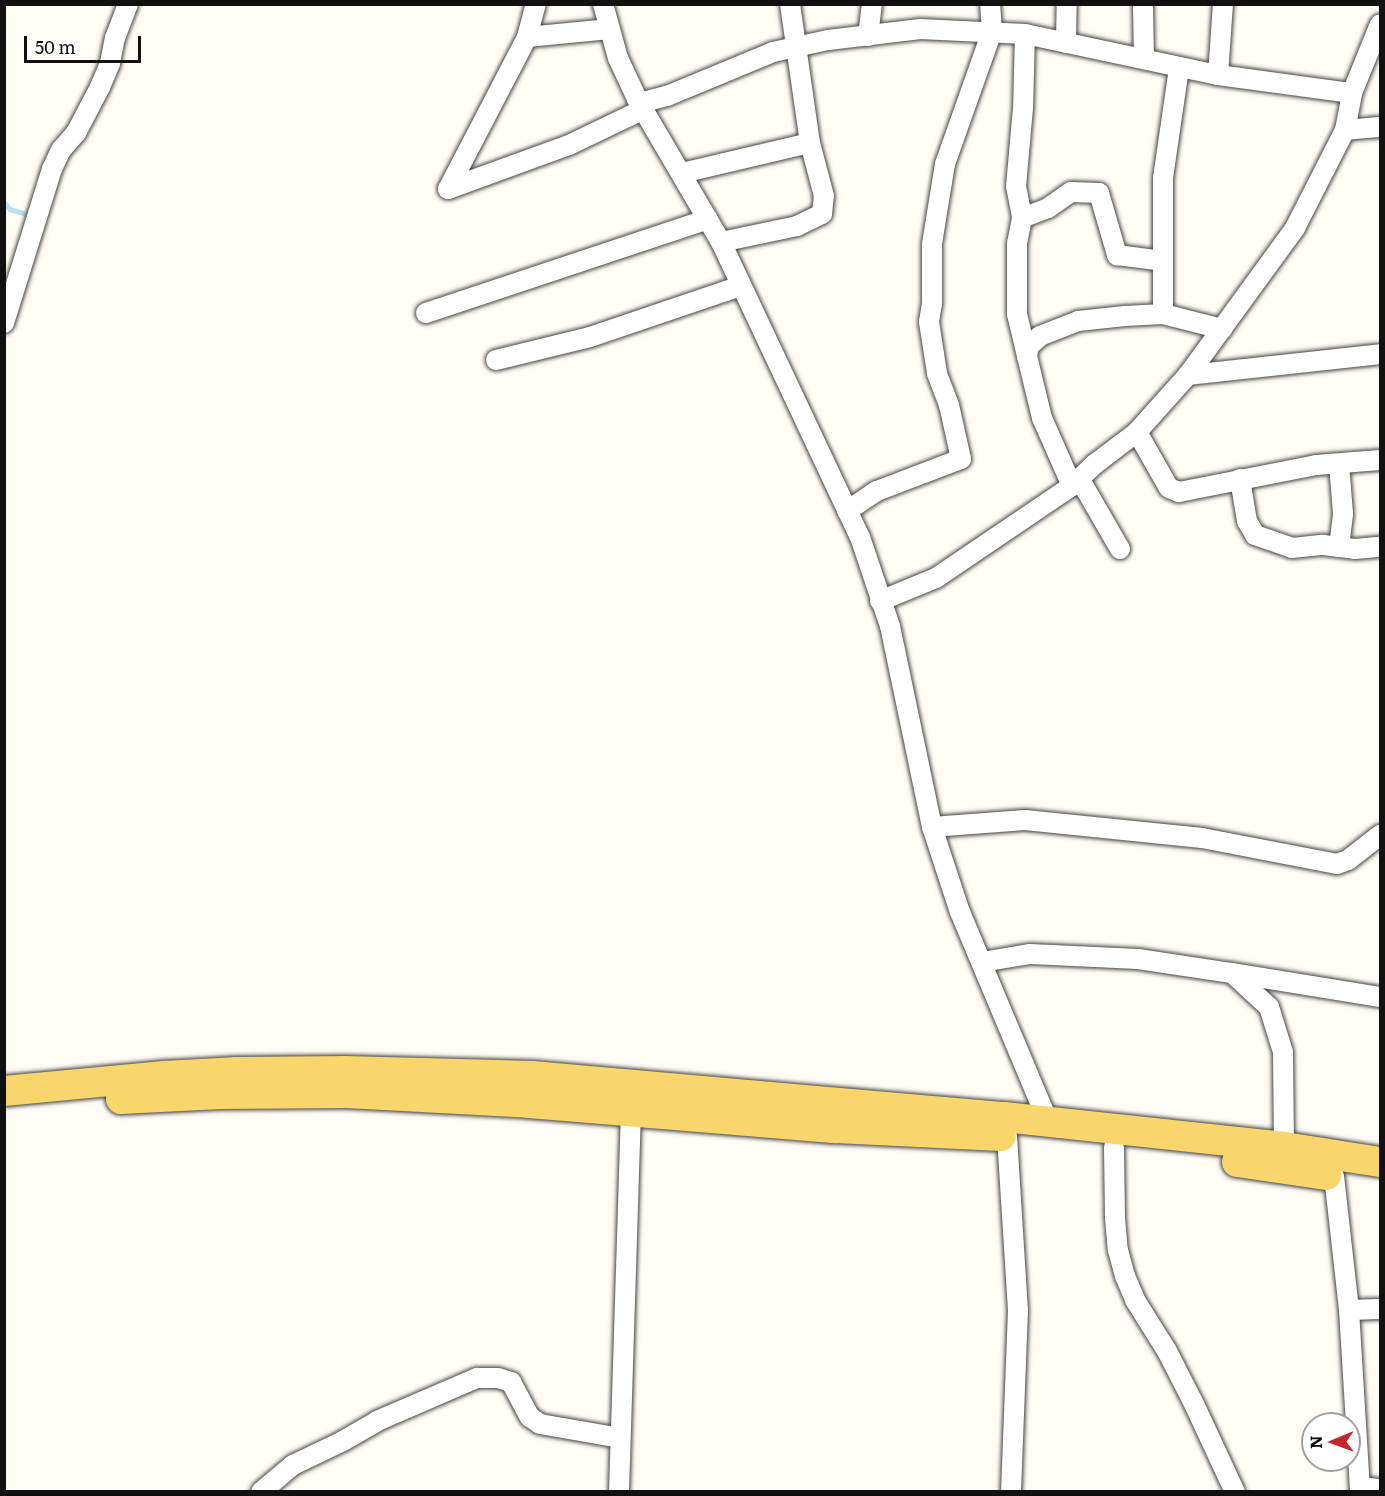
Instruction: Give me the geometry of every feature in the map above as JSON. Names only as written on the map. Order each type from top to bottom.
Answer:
[{"type":"main road","points":[[4,1091],[174,1075],[345,1071],[532,1076],[631,1099],[836,1128],[1007,1136],[1114,1147],[1380,1183]]},
{"type":"main road","points":[[4,1110],[91,1101],[208,1095],[347,1093],[529,1103],[631,1099],[1048,1121],[1284,1147],[1380,1162]]},
{"type":"street","points":[[4,323],[52,169],[61,150],[76,133],[100,87],[110,63],[115,38],[128,4]]},
{"type":"street","points":[[536,4],[527,38],[448,189],[569,145],[642,106],[773,52],[828,40],[920,28],[1025,34],[1179,68],[1352,93]]},
{"type":"street","points":[[721,242],[797,226],[822,214],[824,196],[810,143],[790,4]]},
{"type":"street","points":[[868,36],[872,4]]},
{"type":"street","points":[[847,511],[877,491],[960,459],[950,405],[937,373],[928,322],[932,304],[932,244],[945,164],[992,31],[990,4]]},
{"type":"street","points":[[1066,43],[1067,4]]},
{"type":"street","points":[[1143,4],[1144,59]]},
{"type":"street","points":[[1218,75],[1223,4]]},
{"type":"street","points":[[607,5],[610,29],[618,58],[642,106],[721,242],[860,537],[890,626],[932,827],[960,912],[1048,1121]]},
{"type":"street","points":[[880,601],[936,578],[1076,482],[1137,432],[1188,375],[1295,228],[1345,130],[1352,93],[1380,24]]},
{"type":"street","points":[[527,38],[610,29]]},
{"type":"street","points":[[1025,34],[1023,108],[1016,186],[1022,218],[1017,243],[1017,314],[1042,418],[1076,482],[1120,549]]},
{"type":"street","points":[[1163,314],[1163,178],[1179,68]]},
{"type":"street","points":[[1345,130],[1380,127]]},
{"type":"street","points":[[682,173],[810,143]]},
{"type":"street","points":[[1022,218],[1048,208],[1071,192],[1099,193],[1117,255],[1163,261]]},
{"type":"street","points":[[426,314],[708,219]]},
{"type":"street","points":[[496,360],[590,337],[741,286]]},
{"type":"street","points":[[1027,356],[1029,346],[1040,336],[1078,321],[1163,314],[1222,329]]},
{"type":"street","points":[[1188,375],[1380,354]]},
{"type":"street","points":[[1137,432],[1169,488],[1185,492],[1240,479],[1380,460]]},
{"type":"street","points":[[1339,464],[1343,513],[1339,547]]},
{"type":"street","points":[[1240,479],[1247,521],[1255,535],[1292,548],[1323,545],[1380,548]]},
{"type":"street","points":[[932,827],[1025,820],[1202,838],[1337,864],[1348,860],[1380,835]]},
{"type":"street","points":[[982,962],[1030,954],[1127,958],[1380,997]]},
{"type":"street","points":[[1232,973],[1269,1008],[1283,1052],[1284,1147]]},
{"type":"street","points":[[619,1491],[631,1099]]},
{"type":"street","points":[[1007,1136],[1018,1310],[1011,1491]]},
{"type":"street","points":[[1114,1147],[1115,1218],[1125,1276],[1134,1300],[1172,1360],[1235,1491]]},
{"type":"street","points":[[1334,1176],[1349,1310],[1360,1489],[1380,1489]]},
{"type":"street","points":[[1349,1310],[1380,1309]]},
{"type":"street","points":[[261,1491],[293,1465],[344,1441],[377,1421],[477,1378],[498,1378],[511,1383],[530,1417],[540,1424],[620,1438]]},
{"type":"waterway","points":[[4,202],[10,209],[33,216]]}]
